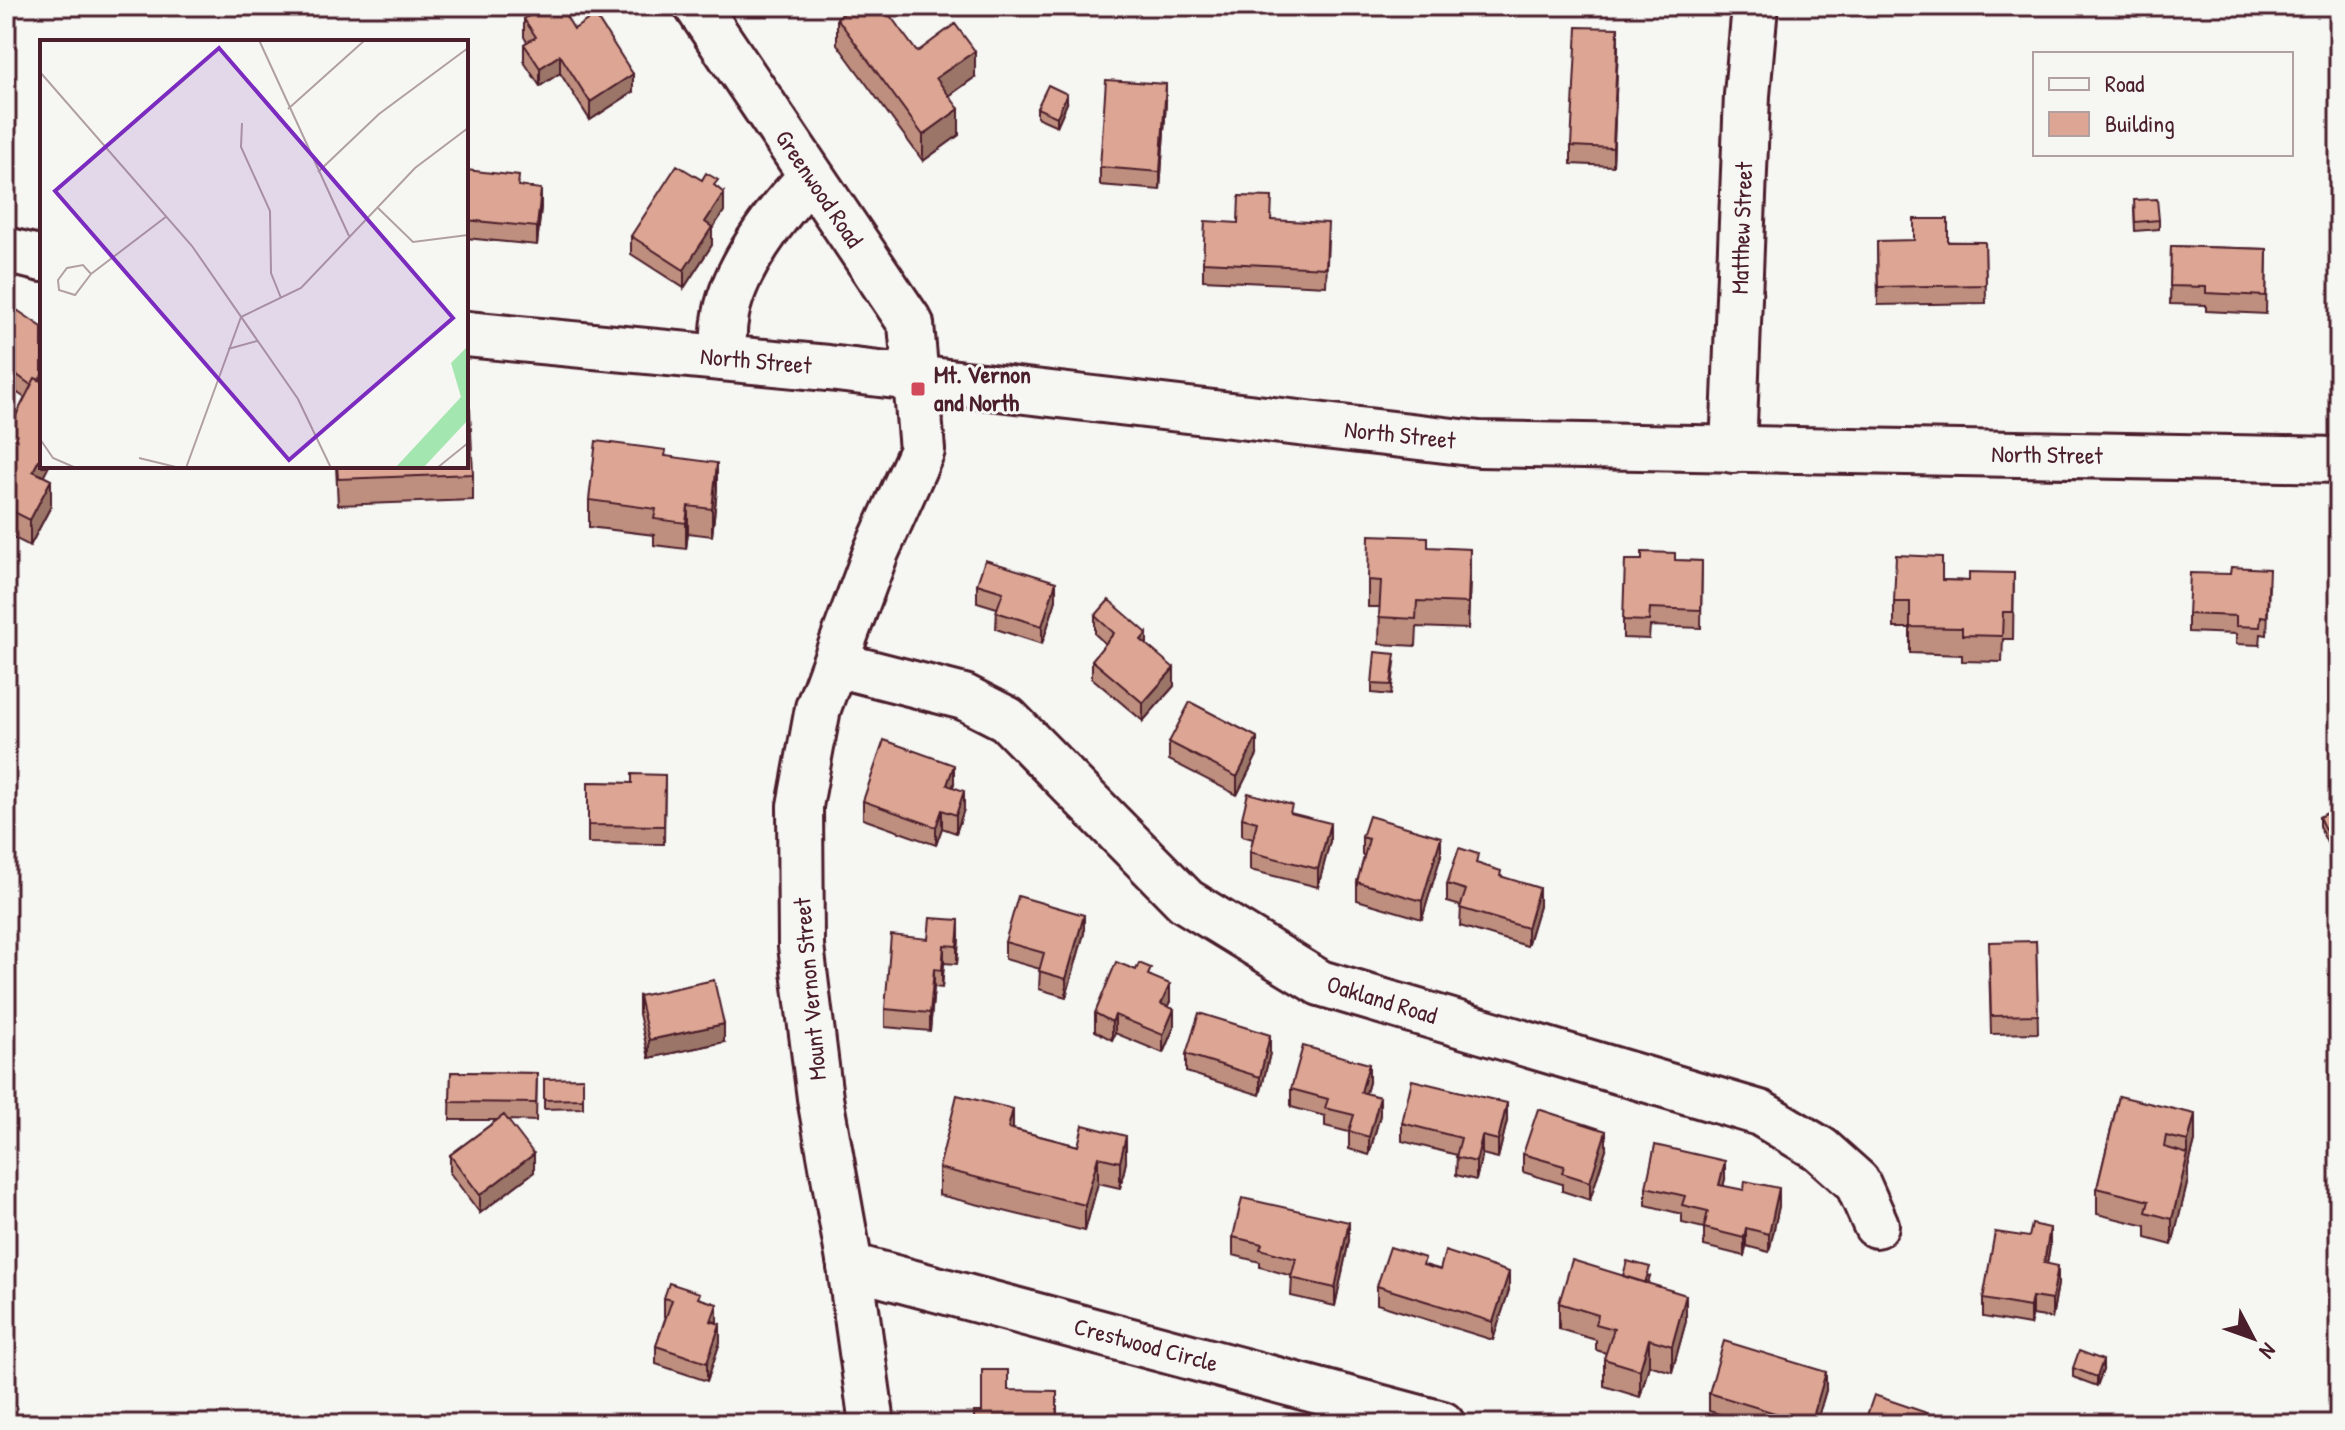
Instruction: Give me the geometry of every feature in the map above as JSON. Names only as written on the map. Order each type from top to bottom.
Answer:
[{"type":"main road","name":"Greenwood Road","points":[[697,6],[911,324],[916,380]]},
{"type":"main road","name":"Matthew Street","points":[[1733,450],[1747,95],[1755,6]]},
{"type":"main road","points":[[724,358],[725,319],[738,278],[786,201],[811,177]]},
{"type":"main road","points":[[6,250],[40,258]]},
{"type":"main road","name":"North Street","points":[[468,334],[828,368],[1479,444],[2339,460]]},
{"type":"main road","name":"Mount Vernon Street","points":[[872,1424],[850,1266],[820,1098],[801,946],[800,806],[818,708],[876,552],[922,450],[916,380]]},
{"type":"main road","name":"Oakland Road","points":[[835,664],[964,697],[1007,719],[1186,901],[1320,983],[1760,1113],[1820,1149],[1857,1182],[1876,1225]]},
{"type":"main road","name":"Crestwood Circle","points":[[850,1266],[1307,1406],[1442,1424]]},
{"type":"building","points":[[545,6],[560,6],[574,29],[595,15],[633,74],[590,102],[560,55],[540,68],[524,44],[536,37],[524,19]]},
{"type":"building","points":[[854,6],[883,6],[917,52],[955,24],[975,51],[936,78],[959,109],[923,135],[837,18]]},
{"type":"building","points":[[1577,27],[1618,28],[1613,148],[1571,146]]},
{"type":"building","points":[[6,45],[13,47],[6,73]]},
{"type":"building","points":[[1106,80],[1166,84],[1160,172],[1100,167]]},
{"type":"building","points":[[1048,85],[1067,94],[1057,117],[1037,108]]},
{"type":"building","points":[[677,165],[702,180],[706,173],[718,180],[714,185],[724,193],[705,222],[712,227],[684,270],[631,236]]},
{"type":"building","points":[[468,170],[519,176],[518,186],[541,189],[537,227],[468,220]]},
{"type":"building","points":[[1239,196],[1272,197],[1271,220],[1328,223],[1326,268],[1203,262],[1205,221],[1238,223]]},
{"type":"building","points":[[2157,199],[2159,220],[2135,222],[2134,200]]},
{"type":"building","points":[[1914,219],[1948,219],[1948,242],[1985,242],[1986,285],[1878,287],[1877,241],[1914,240]]},
{"type":"building","points":[[2171,246],[2267,249],[2266,296],[2206,293],[2206,287],[2170,286]]},
{"type":"building","points":[[8,304],[40,326],[40,378],[35,378],[31,385],[6,367]]},
{"type":"building","points":[[35,378],[40,380],[40,458],[33,471],[51,480],[30,520],[6,508],[6,435]]},
{"type":"building","points":[[468,410],[473,474],[338,479],[337,468],[468,468]]},
{"type":"building","points":[[596,441],[666,450],[665,456],[717,463],[712,509],[688,506],[686,523],[654,519],[656,509],[589,500]]},
{"type":"building","points":[[1369,535],[1428,537],[1428,547],[1470,549],[1468,603],[1417,601],[1416,619],[1379,617],[1381,581],[1368,580]]},
{"type":"building","points":[[1642,552],[1675,553],[1675,560],[1702,561],[1701,610],[1650,608],[1649,621],[1623,620],[1625,560],[1642,560]]},
{"type":"building","points":[[1896,555],[1942,557],[1942,580],[1969,581],[1969,572],[2014,573],[2013,612],[2003,612],[2002,636],[1962,635],[1962,628],[1910,627],[1910,602],[1894,602]]},
{"type":"building","points":[[985,560],[1056,582],[1042,626],[996,612],[1003,592],[977,584]]},
{"type":"building","points":[[2231,567],[2269,569],[2267,617],[2261,616],[2260,627],[2236,626],[2236,616],[2188,614],[2190,573],[2230,574]]},
{"type":"building","points":[[1109,600],[1147,633],[1141,640],[1174,668],[1143,703],[1092,660],[1114,633],[1095,616]]},
{"type":"building","points":[[1375,652],[1395,654],[1391,685],[1372,684]]},
{"type":"building","points":[[1190,702],[1257,737],[1237,777],[1169,742]]},
{"type":"building","points":[[884,740],[954,765],[947,785],[964,791],[956,815],[942,810],[936,827],[863,801]]},
{"type":"building","points":[[632,774],[665,775],[664,826],[588,825],[588,782],[632,783]]},
{"type":"building","points":[[1248,793],[1292,805],[1290,813],[1330,823],[1318,869],[1250,852],[1257,822],[1242,818]]},
{"type":"building","points":[[2337,808],[2339,831],[2328,836],[2319,817]]},
{"type":"building","points":[[1369,816],[1441,837],[1422,901],[1357,882],[1369,839],[1362,837]]},
{"type":"building","points":[[1459,848],[1478,854],[1476,863],[1501,871],[1500,876],[1539,888],[1527,928],[1460,908],[1466,890],[1447,884]]},
{"type":"building","points":[[1018,896],[1084,915],[1066,979],[1039,971],[1044,953],[1005,942]]},
{"type":"building","points":[[930,918],[959,920],[957,946],[944,945],[942,970],[934,969],[930,1013],[885,1009],[891,935],[928,939]]},
{"type":"building","points":[[2036,941],[2038,1015],[1991,1016],[1989,942]]},
{"type":"building","points":[[1116,962],[1136,970],[1139,963],[1151,968],[1148,975],[1170,984],[1161,1004],[1174,1009],[1163,1035],[1115,1015],[1112,1022],[1095,1013]]},
{"type":"building","points":[[714,980],[724,1024],[649,1040],[639,996]]},
{"type":"building","points":[[1199,1013],[1270,1035],[1260,1077],[1186,1054]]},
{"type":"building","points":[[1303,1046],[1369,1064],[1361,1092],[1380,1097],[1369,1137],[1349,1131],[1354,1115],[1325,1108],[1328,1099],[1291,1089]]},
{"type":"building","points":[[451,1072],[537,1073],[536,1103],[450,1102]]},
{"type":"building","points":[[583,1078],[583,1099],[544,1100],[544,1079]]},
{"type":"building","points":[[1412,1080],[1507,1103],[1498,1140],[1482,1136],[1476,1162],[1456,1157],[1461,1138],[1402,1123]]},
{"type":"building","points":[[957,1095],[1013,1109],[1008,1128],[1078,1146],[1083,1125],[1126,1136],[1120,1162],[1098,1157],[1085,1205],[939,1168]]},
{"type":"building","points":[[2119,1096],[2195,1114],[2188,1141],[2166,1136],[2164,1147],[2188,1154],[2172,1219],[2146,1212],[2149,1201],[2097,1188]]},
{"type":"building","points":[[1538,1109],[1606,1131],[1590,1182],[1562,1173],[1564,1166],[1523,1154]]},
{"type":"building","points":[[504,1115],[534,1154],[480,1195],[450,1155]]},
{"type":"building","points":[[1655,1145],[1725,1161],[1719,1185],[1744,1190],[1745,1181],[1779,1188],[1769,1234],[1746,1228],[1744,1238],[1704,1228],[1708,1211],[1682,1205],[1685,1196],[1646,1187]]},
{"type":"building","points":[[1242,1198],[1349,1222],[1335,1288],[1291,1278],[1296,1259],[1260,1249],[1262,1244],[1233,1237]]},
{"type":"building","points":[[2032,1224],[2050,1228],[2044,1263],[2058,1266],[2052,1300],[2032,1297],[2030,1307],[1983,1299],[1995,1232],[2029,1237]]},
{"type":"building","points":[[1390,1247],[1425,1258],[1423,1265],[1440,1270],[1445,1251],[1509,1272],[1493,1322],[1377,1286]]},
{"type":"building","points":[[1572,1260],[1686,1295],[1672,1346],[1649,1339],[1640,1370],[1604,1359],[1614,1329],[1596,1324],[1598,1315],[1559,1303]]},
{"type":"building","points":[[1627,1261],[1650,1267],[1645,1283],[1623,1276]]},
{"type":"building","points":[[669,1283],[700,1293],[698,1298],[717,1304],[711,1321],[720,1324],[707,1363],[656,1346],[672,1300],[664,1298]]},
{"type":"building","points":[[1724,1341],[1826,1372],[1811,1424],[1709,1393]]},
{"type":"building","points":[[2079,1351],[2103,1360],[2097,1377],[2073,1368]]},
{"type":"building","points":[[982,1370],[1008,1370],[1008,1390],[1057,1391],[1057,1424],[974,1424],[974,1412],[982,1412]]},
{"type":"building","points":[[1874,1395],[1959,1424],[1864,1424]]},
{"type":"building","points":[[2139,1418],[2161,1424],[2138,1424]]},
{"type":"place","name":"Mt. Vernon and North","points":[[918,389]]}]
